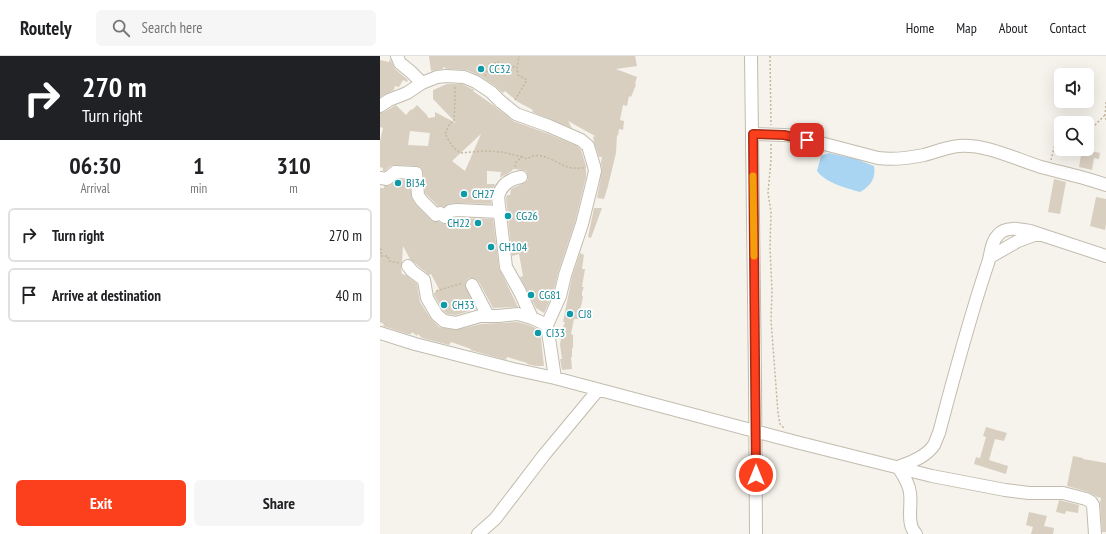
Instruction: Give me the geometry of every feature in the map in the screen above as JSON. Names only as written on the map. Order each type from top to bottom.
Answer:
[{"type":"street","points":[[397,56],[400,63],[422,83]]},
{"type":"street","points":[[751,56],[756,534]]},
{"type":"street","points":[[380,106],[389,100],[407,93],[422,83],[437,77],[464,77],[476,82],[491,92],[500,102],[516,114],[581,140],[588,146],[595,171],[588,202],[565,275],[560,296],[547,325],[555,378]]},
{"type":"street","points":[[753,134],[794,136],[878,158],[889,159],[910,157],[958,146],[972,146],[1106,185]]},
{"type":"street","points":[[380,178],[387,179],[395,172],[416,173],[418,195],[421,200],[436,215],[440,213],[445,218],[450,211],[458,210],[500,212]]},
{"type":"street","points":[[517,178],[505,184],[498,197],[507,272],[520,292],[532,318]]},
{"type":"street","points":[[898,467],[913,461],[926,453],[934,445],[939,433],[981,283],[990,257],[992,245],[997,235],[1010,229],[1030,231],[1106,256]]},
{"type":"street","points":[[408,266],[424,280],[427,298],[437,315],[444,321],[456,324],[480,316],[518,314],[532,318],[547,325]]},
{"type":"street","points":[[472,285],[488,316]]},
{"type":"street","points":[[380,333],[430,348],[555,378],[932,476],[1005,490],[1029,493],[1063,493],[1081,497],[1091,502],[1093,505],[1095,534]]},
{"type":"street","points":[[478,534],[495,519],[548,449],[598,390]]},
{"type":"street","points":[[898,467],[906,480],[910,493],[910,523],[913,533]]},
{"type":"path","points":[[509,109],[527,80],[518,75],[517,68],[519,56]]},
{"type":"path","points":[[770,56],[771,160],[768,194],[771,212],[771,320],[778,414],[780,424],[785,428]]},
{"type":"path","points":[[481,85],[489,66],[497,62],[517,68]]},
{"type":"path","points":[[446,76],[455,81],[455,103],[454,121],[450,123],[445,134],[452,146],[460,153],[484,151],[503,152],[526,159],[531,156],[538,155],[551,159],[566,167],[588,168],[594,166]]},
{"type":"path","points":[[1106,102],[1106,120]]},
{"type":"path","points":[[1094,125],[1105,115]]},
{"type":"path","points":[[1050,169],[1054,150]]},
{"type":"path","points":[[517,178],[513,174],[516,162],[522,157]]},
{"type":"path","points":[[380,248],[382,249],[381,256],[388,256],[389,261],[408,266]]},
{"type":"path","points":[[426,293],[462,283],[472,285]]},
{"type":"water","points":[[829,153],[856,159],[874,166],[874,174],[870,184],[860,192],[826,179],[817,171],[821,156]]},
{"type":"building","points":[[429,56],[635,56],[637,66],[616,69],[637,77],[636,85],[631,97],[629,96],[627,106],[623,105],[620,120],[624,121],[623,130],[619,129],[618,136],[617,135],[616,153],[604,199],[597,198],[602,170],[602,157],[599,157],[594,142],[593,137],[595,136],[568,121],[572,128],[532,112],[533,110],[518,102],[505,91],[503,93],[480,76],[467,70],[447,69],[443,67],[443,69],[431,71]]},
{"type":"building","points":[[390,59],[395,69],[408,80],[407,82],[403,80],[399,87],[395,86],[394,90],[380,97],[380,60],[389,62]]},
{"type":"building","points":[[447,84],[462,84],[474,89],[473,91],[513,121],[577,146],[581,150],[586,166],[586,177],[575,222],[558,273],[553,294],[544,313],[536,308],[520,277],[523,276],[519,254],[512,256],[506,198],[507,195],[510,195],[511,189],[528,180],[526,171],[513,169],[500,177],[501,172],[487,171],[487,184],[495,184],[491,195],[491,204],[456,203],[448,204],[444,207],[438,206],[425,193],[423,172],[420,167],[395,165],[390,166],[383,171],[383,168],[380,167],[380,141],[383,128],[380,127],[380,113],[396,105],[406,115],[417,105],[428,118],[435,117],[435,112],[456,123],[433,99],[433,90]],"holes":[[[410,131],[430,133],[428,146],[408,145]],[[481,134],[465,171],[452,161]]]},
{"type":"building","points":[[1094,152],[1100,153],[1099,159],[1094,158],[1092,170],[1079,167],[1081,156],[1094,156]]},
{"type":"building","points":[[1054,179],[1066,182],[1060,214],[1048,212]]},
{"type":"building","points":[[398,180],[409,180],[412,199],[416,205],[434,222],[447,224],[454,218],[493,219],[499,268],[518,307],[493,308],[479,282],[476,279],[469,278],[465,285],[476,309],[456,315],[447,314],[434,295],[434,293],[439,289],[431,274],[429,275],[410,259],[403,246],[401,267],[402,274],[406,275],[417,284],[420,302],[431,319],[439,327],[455,330],[481,324],[517,322],[529,325],[540,330],[544,366],[527,364],[507,357],[506,360],[470,350],[471,349],[451,342],[449,345],[422,338],[418,334],[417,336],[412,332],[411,334],[408,334],[383,326],[384,324],[380,322],[380,188],[389,186]]},
{"type":"building","points":[[1096,197],[1106,199],[1105,230],[1090,226]]},
{"type":"building","points":[[594,208],[602,208],[591,238],[588,237]]},
{"type":"building","points":[[580,253],[584,255],[582,269],[585,269],[582,287],[584,287],[578,319],[574,319],[571,334],[573,335],[571,357],[572,369],[562,370],[560,345],[562,330],[565,322],[563,322],[572,277]]},
{"type":"building","points":[[986,427],[1007,433],[1004,441],[995,439],[989,460],[1008,466],[1006,474],[974,464],[976,457],[980,458],[986,437],[983,436]]},
{"type":"building","points":[[1073,456],[1106,463],[1106,532],[1102,532],[1101,498],[1088,492],[1067,486]]},
{"type":"building","points":[[1059,500],[1079,505],[1078,513],[1066,511],[1065,514],[1056,512]]},
{"type":"building","points":[[1029,512],[1047,516],[1044,526],[1054,528],[1053,534],[1031,534],[1033,527],[1026,525]]},
{"type":"slow traffic","points":[[753,176],[754,256]]},
{"type":"place","name":"CC32","points":[[481,69]]},
{"type":"place","name":"BI34","points":[[398,183]]},
{"type":"place","name":"CH27","points":[[464,194]]},
{"type":"place","name":"CG26","points":[[508,216]]},
{"type":"place","name":"CH22","points":[[478,223]]},
{"type":"place","name":"CH104","points":[[491,247]]},
{"type":"place","name":"CG81","points":[[531,295]]},
{"type":"place","name":"CH33","points":[[444,305]]},
{"type":"place","name":"CJ8","points":[[570,314]]},
{"type":"place","name":"CI33","points":[[538,333]]},
{"type":"route","points":[[756,475],[753,134],[794,136],[807,140]]}]
